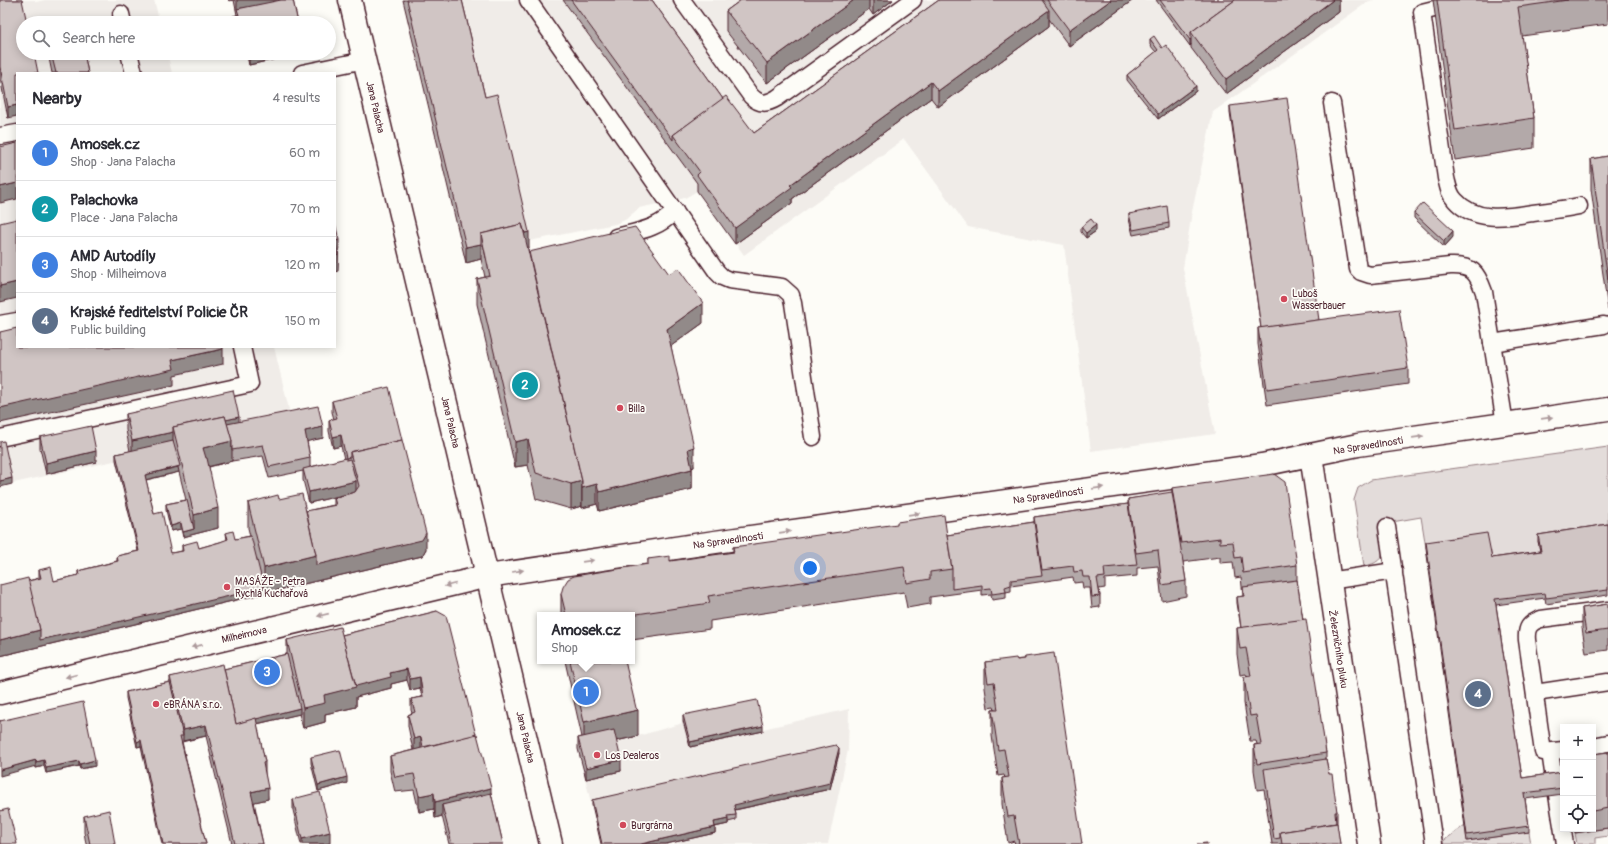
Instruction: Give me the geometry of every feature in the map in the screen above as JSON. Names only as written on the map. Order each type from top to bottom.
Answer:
[{"type":"street","name":"Jana Palacha","points":[[350,0],[551,844]]},
{"type":"street","name":"Na Spravedlnosti","points":[[488,576],[763,535],[1262,465],[1358,445],[1608,409]]},
{"type":"street","name":"Železničního pluku","points":[[1311,455],[1369,844]]},
{"type":"street","name":"Milheimova","points":[[0,693],[488,576]]},
{"type":"lane","points":[[528,0],[717,272],[722,277],[736,281],[782,287],[791,295],[813,438]]},
{"type":"lane","points":[[682,0],[751,96],[756,101],[763,104],[778,98],[912,0]]},
{"type":"lane","points":[[1425,7],[1446,178],[1449,191],[1454,200],[1464,209],[1475,214],[1491,217],[1507,217],[1579,206]]},
{"type":"lane","points":[[131,60],[134,72]]},
{"type":"lane","points":[[307,72],[365,60]]},
{"type":"lane","points":[[1332,103],[1358,269],[1361,272],[1370,275],[1450,266],[1468,268],[1477,275],[1484,292],[1505,424]]},
{"type":"lane","points":[[0,136],[16,133]]},
{"type":"lane","points":[[600,240],[654,227],[662,223],[675,211]]},
{"type":"lane","points":[[0,324],[16,321]]},
{"type":"lane","points":[[1492,343],[1604,325]]},
{"type":"lane","points":[[0,438],[250,384],[242,348]]},
{"type":"lane","points":[[1387,527],[1434,844]]},
{"type":"lane","points":[[1329,581],[1394,571]]},
{"type":"lane","points":[[1565,844],[1555,787],[1556,751],[1543,752],[1527,640],[1528,626],[1541,619],[1608,610]]},
{"type":"lane","points":[[1535,693],[1608,682]]},
{"type":"lane","points":[[1596,746],[1608,744]]},
{"type":"shaded area","points":[[0,0],[35,0],[36,2],[45,0],[154,0],[158,16],[16,16],[16,60],[169,60],[172,72],[16,72],[16,348],[274,348],[292,422],[0,486]]},
{"type":"shaded area","points":[[404,0],[1375,0],[1369,1],[1213,112],[1192,212],[1183,268],[1215,434],[1091,451],[1064,245],[968,227],[904,139],[744,255],[697,191],[685,198],[639,208],[625,220],[615,224],[529,241],[529,247],[466,263]]},
{"type":"shaded area","points":[[1608,447],[1608,530],[1538,541],[1541,556],[1492,563],[1426,548],[1421,517],[1380,524],[1383,545],[1382,556],[1373,564],[1364,566],[1354,500],[1358,488],[1371,480]]},
{"type":"shaded area","points":[[849,709],[848,750],[828,844],[601,844],[578,749],[638,736],[680,724],[683,721],[763,729]]},
{"type":"shaded area","points":[[1465,825],[1467,841],[1529,832],[1531,844],[1444,844],[1442,842]]},
{"type":"shaded area","points":[[1608,828],[1608,836],[1595,838],[1595,844],[1577,844],[1575,833],[1596,832],[1596,830]]},
{"type":"building","points":[[0,0],[22,0],[25,16],[16,16],[16,60],[35,60],[38,72],[16,72],[16,105],[8,107],[0,67]]},
{"type":"building","points":[[281,0],[293,0],[296,16],[233,16],[239,15],[237,9]]},
{"type":"building","points":[[407,0],[462,0],[485,97],[497,94],[529,232],[525,233],[522,224],[481,234],[481,244],[466,247]]},
{"type":"building","points":[[571,0],[652,0],[723,99],[673,135],[673,140]]},
{"type":"building","points":[[741,0],[854,0],[767,63],[726,11]]},
{"type":"building","points":[[939,0],[1042,0],[1049,10],[938,91],[931,82],[790,185],[792,187],[735,228],[697,175],[700,172],[673,135],[726,96],[754,133]]},
{"type":"building","points":[[1047,0],[1111,0],[1069,30]]},
{"type":"building","points":[[1160,0],[1235,0],[1191,32],[1190,40]]},
{"type":"building","points":[[1235,0],[1333,0],[1226,79],[1191,32]]},
{"type":"building","points":[[1437,0],[1568,0],[1518,7],[1534,118],[1455,130]]},
{"type":"building","points":[[1154,36],[1162,48],[1166,45],[1196,86],[1158,114],[1127,75],[1158,50],[1150,39]]},
{"type":"building","points":[[53,60],[85,60],[88,72],[56,72]]},
{"type":"building","points":[[1287,98],[1319,320],[1261,328],[1230,106]]},
{"type":"building","points":[[16,143],[16,183],[0,187],[0,147]]},
{"type":"building","points":[[1608,156],[1608,280],[1591,159]]},
{"type":"building","points":[[1423,203],[1453,231],[1444,241],[1414,213]]},
{"type":"building","points":[[1167,206],[1169,223],[1133,230],[1129,214]]},
{"type":"building","points":[[16,219],[16,282],[0,286],[0,223]]},
{"type":"building","points":[[1091,219],[1096,225],[1086,233],[1081,227]]},
{"type":"building","points":[[522,224],[582,481],[571,484],[536,473],[528,439],[515,442],[477,279],[490,276],[481,234]]},
{"type":"building","points":[[336,227],[339,240],[336,241]]},
{"type":"building","name":"Billa","points":[[635,227],[669,274],[678,268],[703,303],[667,329],[694,447],[688,449],[692,469],[599,492],[597,484],[582,488],[582,481],[529,252]]},
{"type":"building","points":[[1399,309],[1408,368],[1267,389],[1258,328]]},
{"type":"building","points":[[16,328],[16,348],[223,349],[172,360],[174,369],[0,408],[0,332]]},
{"type":"building","points":[[389,387],[402,440],[350,452],[350,457],[346,458],[341,435],[333,437],[329,420],[337,418],[332,401]]},
{"type":"building","points":[[233,390],[239,417],[226,420],[225,416],[173,427],[173,432],[132,441],[126,414]]},
{"type":"building","points":[[318,406],[323,427],[305,431],[310,458],[269,467],[263,445],[232,450],[232,441],[227,424]]},
{"type":"building","points":[[225,416],[232,441],[203,448],[207,458],[218,508],[194,515],[173,427]]},
{"type":"building","points":[[91,426],[96,451],[46,463],[40,437]]},
{"type":"building","points":[[402,440],[426,533],[422,540],[316,565],[316,555],[306,511],[336,505],[334,498],[355,492],[359,486],[350,452]]},
{"type":"building","points":[[4,441],[12,478],[0,481],[0,442]]},
{"type":"building","points":[[173,441],[180,466],[145,475],[154,514],[162,512],[171,553],[183,551],[182,545],[197,541],[199,548],[220,542],[228,539],[226,533],[233,531],[235,539],[251,536],[264,588],[40,640],[40,630],[28,581],[41,578],[39,570],[51,567],[54,581],[79,575],[78,571],[118,561],[117,556],[139,551],[116,454]]},
{"type":"building","points":[[346,458],[346,460],[350,459],[356,481],[309,492],[303,469]]},
{"type":"building","points":[[1274,474],[1285,482],[1297,565],[1243,573],[1241,557],[1235,558],[1233,542],[1220,543],[1220,538],[1181,543],[1172,488]]},
{"type":"building","points":[[1172,492],[1186,581],[1162,585],[1158,550],[1136,553],[1128,499]]},
{"type":"building","points":[[302,494],[316,555],[264,568],[248,503],[278,495],[279,499]]},
{"type":"building","points":[[187,500],[194,529],[183,532],[181,523],[171,526],[166,504]]},
{"type":"building","points":[[1128,504],[1137,565],[1104,568],[1105,577],[1097,578],[1100,596],[1092,597],[1090,577],[1083,577],[1082,571],[1074,572],[1073,566],[1042,570],[1034,517]]},
{"type":"building","points":[[944,515],[952,569],[930,572],[930,579],[907,583],[904,567],[708,596],[710,603],[635,614],[635,612],[565,612],[561,594],[568,579],[574,576],[648,564],[648,559],[670,556],[670,561],[734,552],[733,547],[897,524],[897,522]]},
{"type":"building","points":[[1034,522],[1042,576],[1011,580],[1011,585],[1005,587],[1006,592],[992,594],[991,588],[982,589],[982,585],[952,589],[952,569],[947,535]]},
{"type":"building","points":[[1608,524],[1608,590],[1546,598],[1545,593],[1495,599],[1522,778],[1560,772],[1560,788],[1524,793],[1529,826],[1467,835],[1426,542],[1487,533],[1492,558],[1541,551],[1538,535]]},
{"type":"building","points":[[28,578],[40,630],[0,640],[0,585]]},
{"type":"building","points":[[1297,580],[1303,620],[1241,628],[1237,597],[1244,596],[1243,587]]},
{"type":"building","points":[[1608,604],[1608,630],[1586,633],[1582,608]]},
{"type":"building","points":[[437,611],[446,616],[476,735],[423,747],[421,737],[414,739],[408,715],[415,712],[411,699],[423,697],[420,677],[410,679],[407,669],[390,673],[391,677],[356,686],[342,635]]},
{"type":"building","points":[[1306,619],[1326,753],[1257,764],[1254,745],[1261,744],[1256,715],[1250,716],[1244,677],[1251,676],[1246,648],[1240,649],[1237,628]]},
{"type":"building","points":[[340,627],[356,687],[324,695],[325,703],[303,708],[287,640]]},
{"type":"building","points":[[1054,653],[1082,844],[1019,844],[1014,816],[1008,817],[1002,778],[1009,777],[1004,749],[998,750],[992,710],[998,710],[994,682],[988,683],[985,662],[1016,658],[1017,660],[1025,659],[1025,657]]},
{"type":"building","points":[[287,654],[300,708],[236,724],[224,669]]},
{"type":"building","points":[[223,664],[236,724],[256,718],[265,762],[263,763],[268,788],[251,792],[263,844],[235,844],[206,725],[183,730],[170,677]]},
{"type":"building","points":[[571,664],[626,664],[636,708],[638,710],[584,722]]},
{"type":"building","points":[[170,682],[183,736],[180,736],[206,844],[163,844],[141,740],[137,742],[126,692]]},
{"type":"building","points":[[757,700],[763,726],[690,742],[683,715]]},
{"type":"building","points":[[83,702],[95,760],[80,764],[79,761],[46,768],[44,760],[36,762],[36,760],[0,770],[0,721]]},
{"type":"building","points":[[614,730],[621,760],[586,768],[578,738]]},
{"type":"building","points":[[477,734],[491,788],[435,802],[434,793],[419,796],[414,774],[395,777],[390,756]]},
{"type":"building","points":[[836,745],[839,748],[830,783],[734,805],[736,815],[727,816],[728,819],[714,822],[715,827],[641,844],[602,844],[592,800]]},
{"type":"building","points":[[340,750],[347,777],[318,785],[311,757]]},
{"type":"building","points":[[1608,752],[1608,808],[1596,810],[1596,760],[1596,754]]},
{"type":"building","points":[[1326,759],[1329,774],[1332,774],[1337,812],[1335,812],[1336,823],[1280,832],[1280,838],[1274,839],[1264,769]]},
{"type":"building","points":[[320,792],[330,832],[302,839],[293,799]]},
{"type":"building","points":[[491,793],[503,844],[452,844],[442,805]]},
{"type":"building","points":[[8,809],[17,844],[0,844],[0,811]]},
{"type":"building","points":[[109,810],[115,844],[90,844],[84,816]]},
{"type":"building","points":[[1337,823],[1340,844],[1282,844],[1280,832]]},
{"type":"place","name":"Luboš Wasserbauer","points":[[1284,299]]},
{"type":"place","name":"Palachovka","points":[[525,385]]},
{"type":"place","name":"Billa","points":[[620,408]]},
{"type":"place","name":"MASÁŽE - Petra Rychlá Kuchařová","points":[[227,587]]},
{"type":"place","name":"AMD Autodíly","points":[[267,672]]},
{"type":"place","name":"Amosek.cz","points":[[586,692]]},
{"type":"place","name":"Krajské ředitelství Policie ČR","points":[[1478,694]]},
{"type":"place","name":"eBRÁNA s.r.o.","points":[[156,704]]},
{"type":"place","name":"Los Dealeros","points":[[597,755]]},
{"type":"place","name":"Burgrárna","points":[[623,825]]}]
